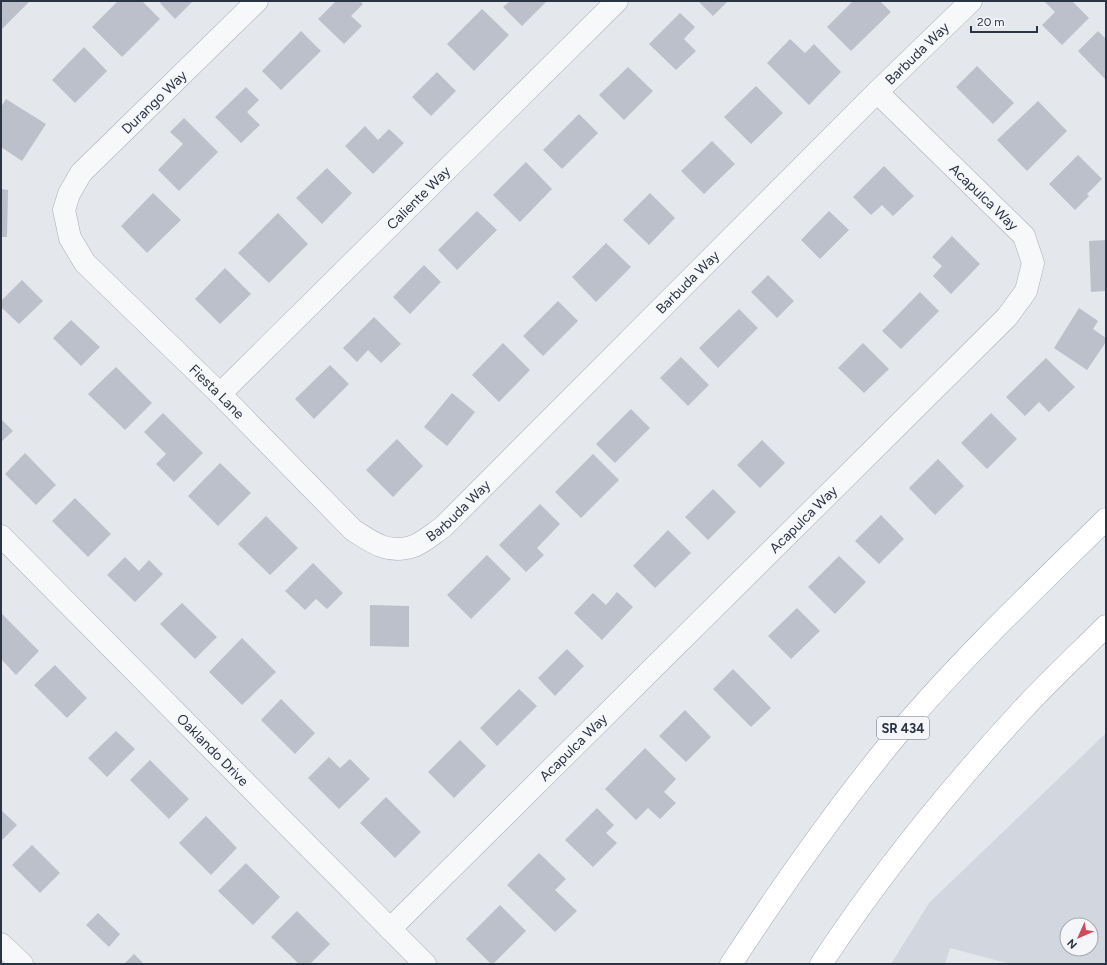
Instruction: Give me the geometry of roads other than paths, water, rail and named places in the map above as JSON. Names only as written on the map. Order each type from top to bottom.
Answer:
[{"type":"main road","name":"SR 434","points":[[731,964],[778,891],[840,807],[902,729],[972,651],[1106,519]]},
{"type":"main road","points":[[820,964],[897,856],[957,782],[1025,707],[1106,626]]},
{"type":"street","name":"Durango Way","points":[[64,210],[69,194],[81,173],[257,1]]},
{"type":"street","name":"Caliente Way","points":[[220,394],[617,1]]},
{"type":"street","name":"Barbuda Way","points":[[395,550],[415,546],[443,527],[877,92],[970,1]]},
{"type":"street","name":"Acapulca Way","points":[[390,929],[1007,317],[1026,291],[1033,263],[1024,236],[877,92]]},
{"type":"street","name":"Fiesta Lane","points":[[64,210],[70,238],[85,263],[220,394],[353,530],[374,543],[395,550]]},
{"type":"street","name":"Oaklando Drive","points":[[1,536],[425,964]]},
{"type":"street","points":[[1,944],[22,964]]}]
